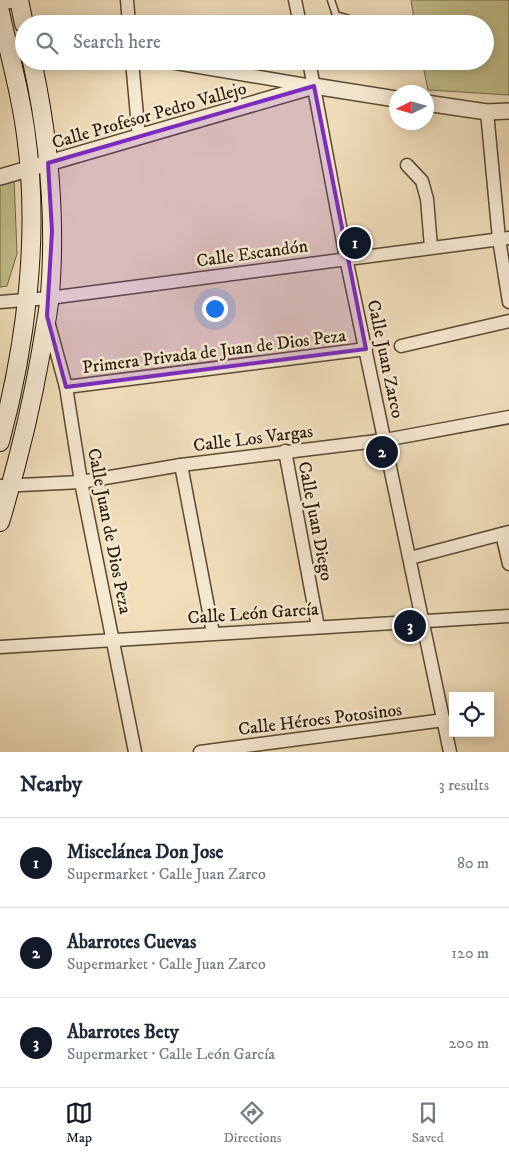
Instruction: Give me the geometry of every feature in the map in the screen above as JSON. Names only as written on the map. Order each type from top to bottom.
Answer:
[{"type":"main road","points":[[19,0],[22,15]]},
{"type":"main road","points":[[0,12],[26,133],[30,169],[27,300],[13,394],[0,442]]},
{"type":"main road","points":[[0,522],[6,485],[34,390],[49,298],[52,231],[48,164],[33,70]]},
{"type":"street","points":[[0,3],[12,0]]},
{"type":"street","points":[[126,0],[128,15]]},
{"type":"street","points":[[295,0],[298,15]]},
{"type":"street","points":[[133,70],[139,138]]},
{"type":"street","points":[[218,70],[314,86]]},
{"type":"street","name":"Calle Juan Zarco","points":[[311,70],[346,258],[450,752]]},
{"type":"street","name":"Calle Profesor Pedro Vallejo","points":[[0,177],[314,86],[389,98]]},
{"type":"street","points":[[434,104],[487,112],[509,111]]},
{"type":"street","points":[[487,112],[504,239],[509,302]]},
{"type":"street","points":[[406,165],[422,181],[427,199],[431,247]]},
{"type":"street","name":"Calle Escandón","points":[[0,302],[49,298],[504,239]]},
{"type":"street","name":"Calle Juan de Dios Peza","points":[[46,316],[66,387],[81,482],[135,752]]},
{"type":"street","points":[[401,346],[509,320]]},
{"type":"street","name":"Primera Privada de Juan de Dios Peza","points":[[66,387],[366,349]]},
{"type":"street","name":"Calle Los Vargas","points":[[6,485],[81,482],[181,464],[385,440],[509,417]]},
{"type":"street","name":"Calle Juan Diego","points":[[285,451],[318,627]]},
{"type":"street","points":[[181,464],[213,632]]},
{"type":"street","points":[[410,558],[506,533],[509,564]]},
{"type":"street","name":"Calle León García","points":[[0,647],[213,632],[509,616]]},
{"type":"street","name":"Calle Héroes Potosinos","points":[[200,752],[444,720]]},
{"type":"lane","points":[[332,0],[336,14],[339,15]]},
{"type":"highlighted area","points":[[314,86],[366,349],[66,387],[47,316],[52,231],[48,163]]},
{"type":"shaded area","points":[[411,0],[509,0],[509,95],[434,90],[434,85],[427,85],[424,70],[494,70],[494,15],[414,15]]},
{"type":"shaded area","points":[[14,178],[17,254],[7,286],[0,287],[0,182]]},
{"type":"place","name":"Miscelánea Don Jose","points":[[355,243]]},
{"type":"place","name":"Abarrotes Cuevas","points":[[382,452]]},
{"type":"place","name":"Abarrotes Bety","points":[[410,626]]}]
